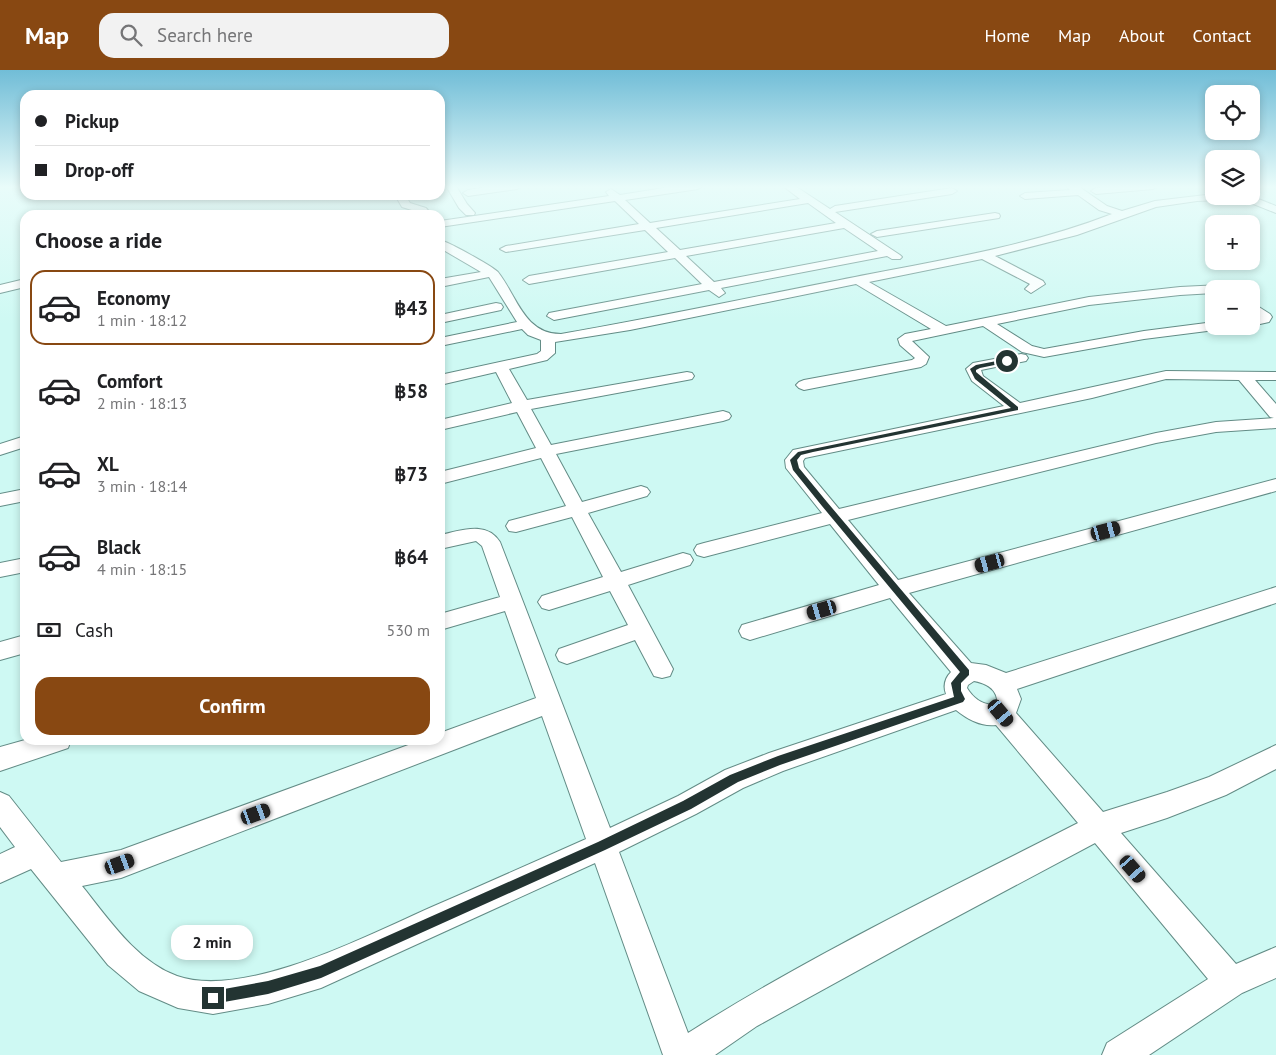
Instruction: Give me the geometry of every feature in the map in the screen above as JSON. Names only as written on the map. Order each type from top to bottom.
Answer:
[{"type":"street","points":[[506,249],[610,232]]},
{"type":"street","points":[[653,232],[724,298]]},
{"type":"street","points":[[529,280],[802,232]]},
{"type":"street","points":[[859,232],[890,252],[915,261]]},
{"type":"street","points":[[874,232],[915,261]]},
{"type":"street","points":[[877,234],[890,232]]},
{"type":"street","points":[[445,247],[492,273],[525,324],[533,332],[548,338],[572,337],[857,280],[915,261],[984,254],[1077,232]]},
{"type":"street","points":[[554,316],[890,252]]},
{"type":"street","points":[[984,254],[1039,284],[1031,288]]},
{"type":"street","points":[[457,264],[475,262]]},
{"type":"street","points":[[445,282],[492,273]]},
{"type":"street","points":[[857,280],[943,330]]},
{"type":"street","points":[[0,289],[20,285]]},
{"type":"street","points":[[804,385],[916,364],[921,361],[922,357],[905,342],[905,339],[1089,301],[1205,290]]},
{"type":"street","points":[[445,318],[496,307]]},
{"type":"street","points":[[1260,313],[1265,317],[1260,320]]},
{"type":"street","points":[[985,322],[1026,349],[1044,353],[1144,335],[1205,327]]},
{"type":"street","points":[[445,341],[525,324]]},
{"type":"street","points":[[445,379],[542,358],[548,353],[548,338]]},
{"type":"street","points":[[1016,408],[977,378],[973,369],[978,366],[1021,358]]},
{"type":"street","points":[[501,367],[662,669]]},
{"type":"street","points":[[0,805],[35,852],[119,954],[150,980],[178,992],[213,998],[268,988],[321,972],[602,846],[687,805],[734,779],[963,686],[984,673],[1002,684],[1008,692],[1010,700],[1007,708],[1001,713],[991,715],[980,713],[968,707],[963,686],[894,589],[795,468],[794,460],[798,454],[1166,375],[1276,376]]},
{"type":"street","points":[[445,424],[522,406],[687,376]]},
{"type":"street","points":[[1244,376],[1276,414]]},
{"type":"street","points":[[445,477],[546,451],[723,416]]},
{"type":"street","points":[[704,550],[834,516],[1146,440],[1236,424],[1276,422]]},
{"type":"street","points":[[0,450],[20,443]]},
{"type":"street","points":[[750,631],[894,589],[1276,485]]},
{"type":"street","points":[[516,526],[641,492]]},
{"type":"street","points":[[0,500],[20,496]]},
{"type":"street","points":[[445,541],[478,534],[490,542],[680,1055]]},
{"type":"street","points":[[549,602],[683,560]]},
{"type":"street","points":[[0,570],[20,566]]},
{"type":"street","points":[[1002,684],[1276,595]]},
{"type":"street","points":[[445,621],[512,601]]},
{"type":"street","points":[[567,654],[641,629]]},
{"type":"street","points":[[0,651],[20,645]]},
{"type":"street","points":[[445,743],[549,703]]},
{"type":"street","points":[[1001,713],[1231,982]]},
{"type":"street","points":[[0,759],[44,745]]},
{"type":"street","points":[[56,877],[120,864],[439,745]]},
{"type":"street","points":[[685,1055],[746,1015],[904,928],[1097,827],[1167,805],[1218,786],[1276,756]]},
{"type":"street","points":[[0,869],[35,852]]},
{"type":"street","points":[[1119,1055],[1231,982],[1276,962]]},
{"type":"route","points":[[213,998],[268,988],[321,972],[602,846],[687,805],[734,779],[778,761],[960,699],[956,691],[956,683],[966,673],[824,504],[795,468],[794,460],[798,454],[813,450],[1016,408],[977,378],[973,372],[973,369],[978,366],[1007,361]]}]
